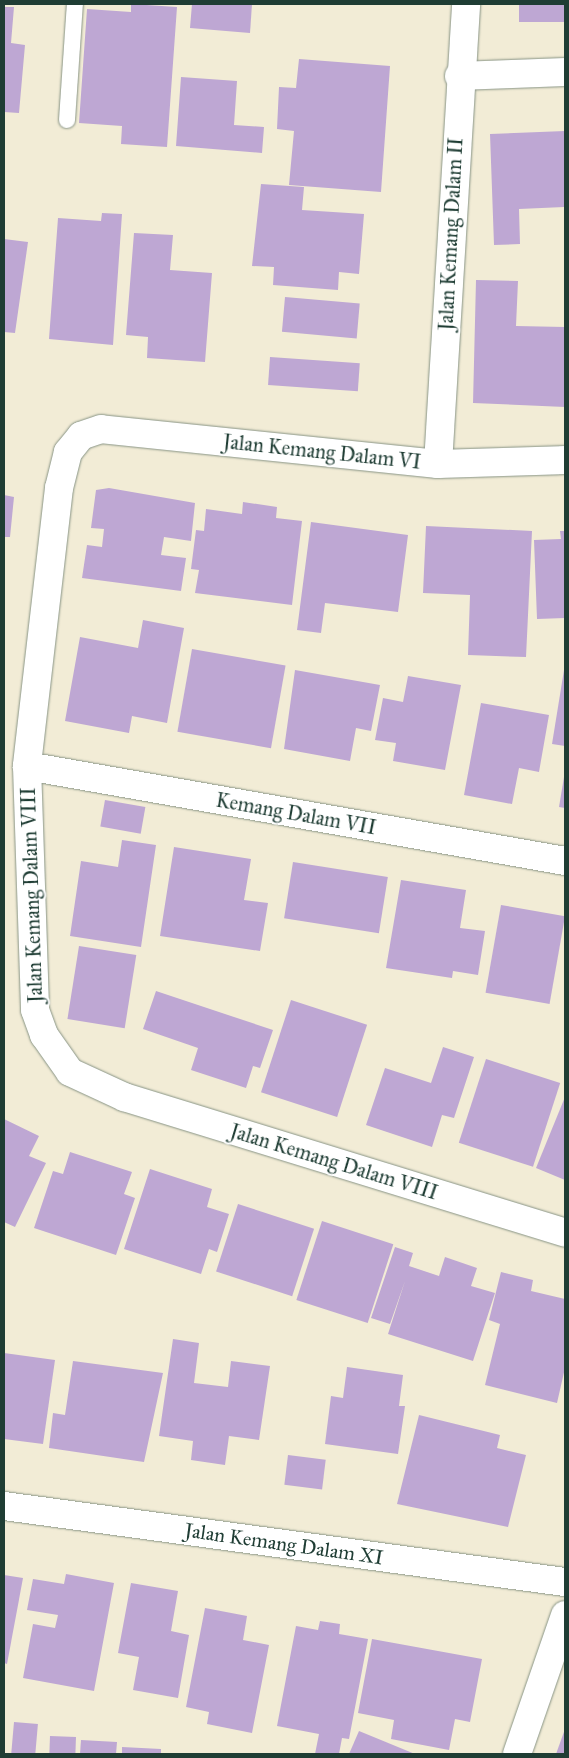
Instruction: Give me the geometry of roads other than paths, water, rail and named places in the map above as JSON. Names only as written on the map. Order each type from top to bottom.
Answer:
[{"type":"street","name":"Jalan Kemang Dalam II","points":[[438,464],[462,4]]},
{"type":"street","points":[[459,76],[565,72]]},
{"type":"street","name":"Jalan Kemang Dalam VI","points":[[81,436],[101,429],[438,464],[565,460]]},
{"type":"street","name":"Jalan Kemang Dalam VIII","points":[[81,436],[68,452],[59,488],[27,766],[36,1010],[44,1035],[70,1072],[124,1096],[565,1234]]},
{"type":"street","name":"Kemang Dalam VII","points":[[27,766],[565,861]]},
{"type":"street","name":"Jalan Kemang Dalam XI","points":[[4,1506],[565,1582]]},
{"type":"street","points":[[517,1754],[565,1615]]},
{"type":"lane","points":[[67,120],[76,4]]}]
